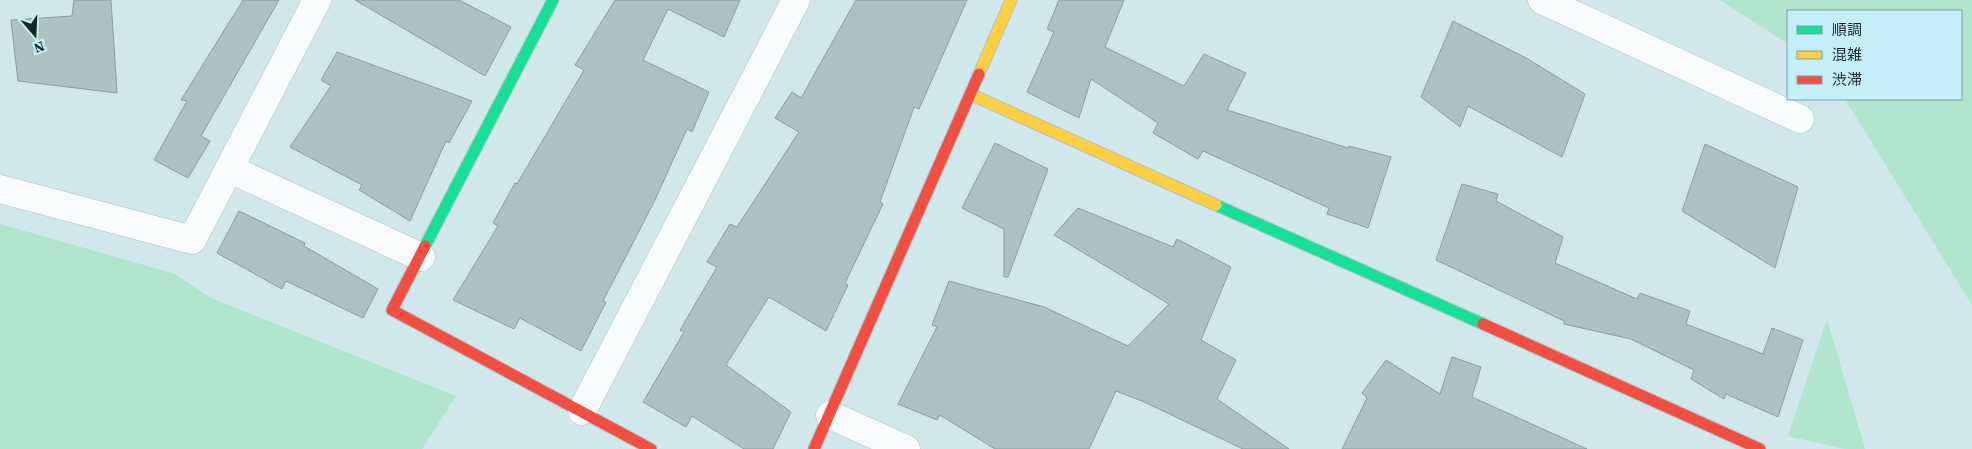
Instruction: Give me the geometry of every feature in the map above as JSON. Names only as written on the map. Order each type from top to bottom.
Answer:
[{"type":"street","points":[[0,189],[192,240],[316,0]]},
{"type":"street","points":[[554,0],[392,310],[652,449]]},
{"type":"street","points":[[582,411],[796,0]]},
{"type":"street","points":[[814,449],[1011,0]]},
{"type":"street","points":[[1542,0],[1800,119]]},
{"type":"street","points":[[970,94],[1760,449]]},
{"type":"street","points":[[230,169],[421,257]]},
{"type":"street","points":[[830,415],[906,449]]},
{"type":"green space","points":[[1720,0],[1972,0],[1972,305],[1846,100],[1962,100],[1962,10],[1787,10],[1787,43]]},
{"type":"green space","points":[[0,224],[175,274],[211,298],[456,396],[422,449],[0,449]]},
{"type":"green space","points":[[1827,319],[1865,449],[1845,449],[1788,436]]},
{"type":"building","points":[[74,0],[111,0],[117,93],[18,81],[11,20],[72,16]]},
{"type":"building","points":[[243,0],[279,0],[201,136],[210,141],[188,178],[154,160],[187,101],[181,100]]},
{"type":"building","points":[[355,0],[459,0],[511,27],[485,76]]},
{"type":"building","points":[[615,0],[740,0],[724,37],[668,9],[643,60],[709,92],[692,132],[687,129],[655,200],[603,301],[606,302],[581,351],[520,318],[514,329],[453,300],[498,226],[493,223],[515,183],[517,184],[584,70],[575,65]]},
{"type":"building","points":[[856,0],[967,0],[919,109],[914,107],[880,202],[883,204],[845,283],[848,285],[826,331],[769,297],[726,365],[791,412],[773,449],[744,449],[692,416],[686,427],[643,402],[684,332],[680,330],[717,267],[707,262],[730,224],[737,227],[799,132],[775,118],[792,92],[801,98]]},
{"type":"building","points":[[1059,0],[1124,0],[1105,47],[1184,86],[1204,54],[1246,73],[1227,110],[1348,148],[1349,146],[1391,157],[1368,228],[1327,214],[1329,208],[1203,151],[1198,159],[1153,133],[1158,123],[1091,79],[1079,118],[1027,92],[1054,32],[1047,29]]},
{"type":"building","points":[[1453,21],[1526,58],[1585,94],[1562,157],[1468,106],[1460,127],[1421,97]]},
{"type":"building","points":[[337,52],[472,101],[449,143],[446,141],[410,221],[359,190],[362,185],[290,147],[331,86],[321,80]]},
{"type":"building","points":[[995,143],[1048,169],[1008,277],[1004,277],[1004,229],[962,208]]},
{"type":"building","points":[[1705,144],[1798,187],[1775,268],[1682,211]]},
{"type":"building","points":[[1462,184],[1498,194],[1496,201],[1563,237],[1555,263],[1637,299],[1640,293],[1690,311],[1686,324],[1763,354],[1772,328],[1803,340],[1778,417],[1726,394],[1724,399],[1691,379],[1694,370],[1631,339],[1564,324],[1564,321],[1436,260]]},
{"type":"building","points":[[1078,208],[1173,247],[1177,239],[1231,267],[1201,340],[1236,360],[1217,399],[1289,449],[1243,449],[1142,401],[1116,391],[1089,449],[995,449],[940,415],[937,420],[898,404],[937,327],[932,325],[949,281],[1044,307],[1128,346],[1169,304],[1054,235]]},
{"type":"building","points":[[239,211],[305,243],[304,246],[378,289],[363,318],[286,281],[282,289],[217,253]]},
{"type":"building","points":[[1452,357],[1481,367],[1472,397],[1587,449],[1342,449],[1367,398],[1362,393],[1386,360],[1440,394]]},
{"type":"traffic: fast","points":[[425,246],[553,0]]},
{"type":"traffic: fast","points":[[1216,205],[1483,324]]},
{"type":"traffic: slow","points":[[979,74],[1011,0]]},
{"type":"traffic: slow","points":[[970,94],[1216,205]]},
{"type":"traffic: jam","points":[[814,449],[979,74]]},
{"type":"traffic: jam","points":[[425,246],[392,310],[651,449]]},
{"type":"traffic: jam","points":[[1483,324],[1760,449]]}]
